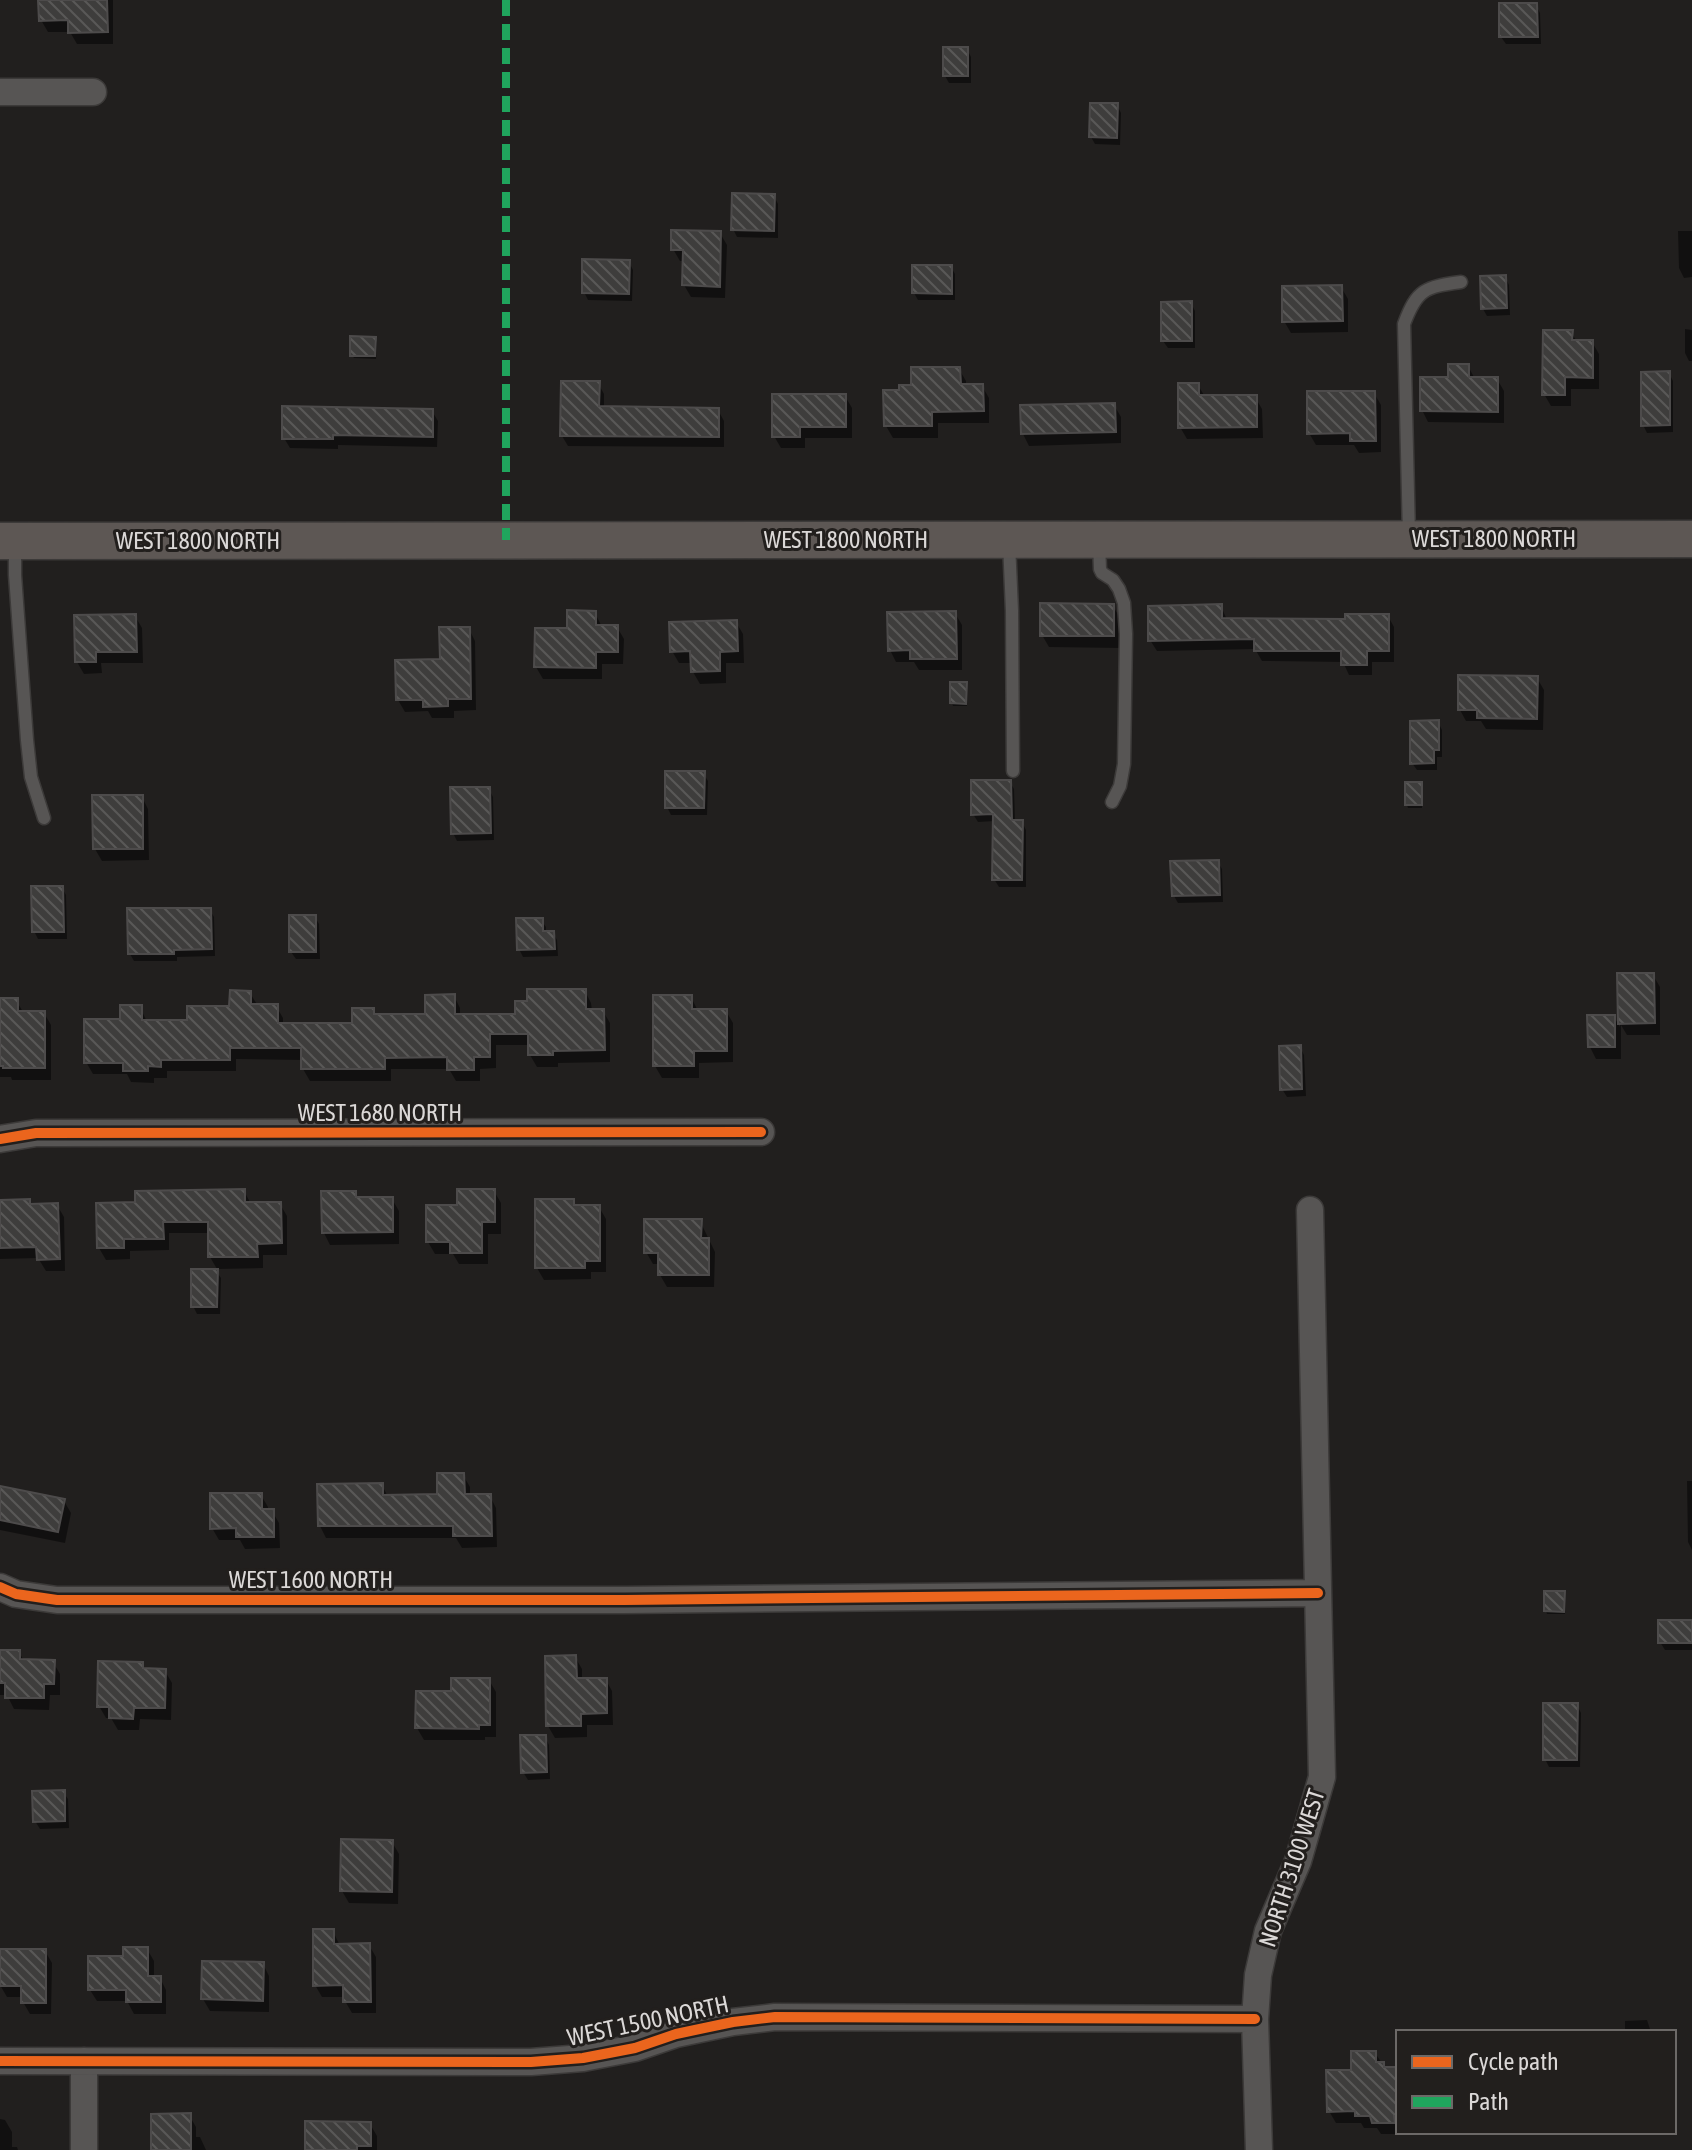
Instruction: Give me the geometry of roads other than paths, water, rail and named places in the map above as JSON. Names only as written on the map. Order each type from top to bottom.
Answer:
[{"type":"main road","name":"WEST 1800 NORTH","points":[[8,541],[1692,539]]},
{"type":"street","points":[[0,92],[93,92]]},
{"type":"street","name":"WEST 1680 NORTH","points":[[0,1139],[36,1133],[761,1132]]},
{"type":"street","name":"NORTH 3100 WEST","points":[[1259,2150],[1255,2019],[1258,1975],[1268,1931],[1298,1861],[1322,1777],[1310,1210]]},
{"type":"street","name":"WEST 1600 NORTH","points":[[0,1587],[16,1594],[57,1600],[625,1600],[1318,1593]]},
{"type":"street","name":"WEST 1500 NORTH","points":[[0,2061],[531,2062],[583,2058],[635,2048],[676,2034],[775,2017],[1255,2019]]},
{"type":"street","points":[[84,2061],[84,2150]]},
{"type":"lane","points":[[1409,539],[1404,324],[1411,305],[1420,294],[1434,286],[1461,282]]},
{"type":"lane","points":[[1009,540],[1013,771]]},
{"type":"lane","points":[[1099,540],[1100,569],[1119,589],[1124,603],[1126,634],[1124,764],[1120,786],[1112,802]]},
{"type":"lane","points":[[8,541],[15,575],[31,777],[44,818]]}]
